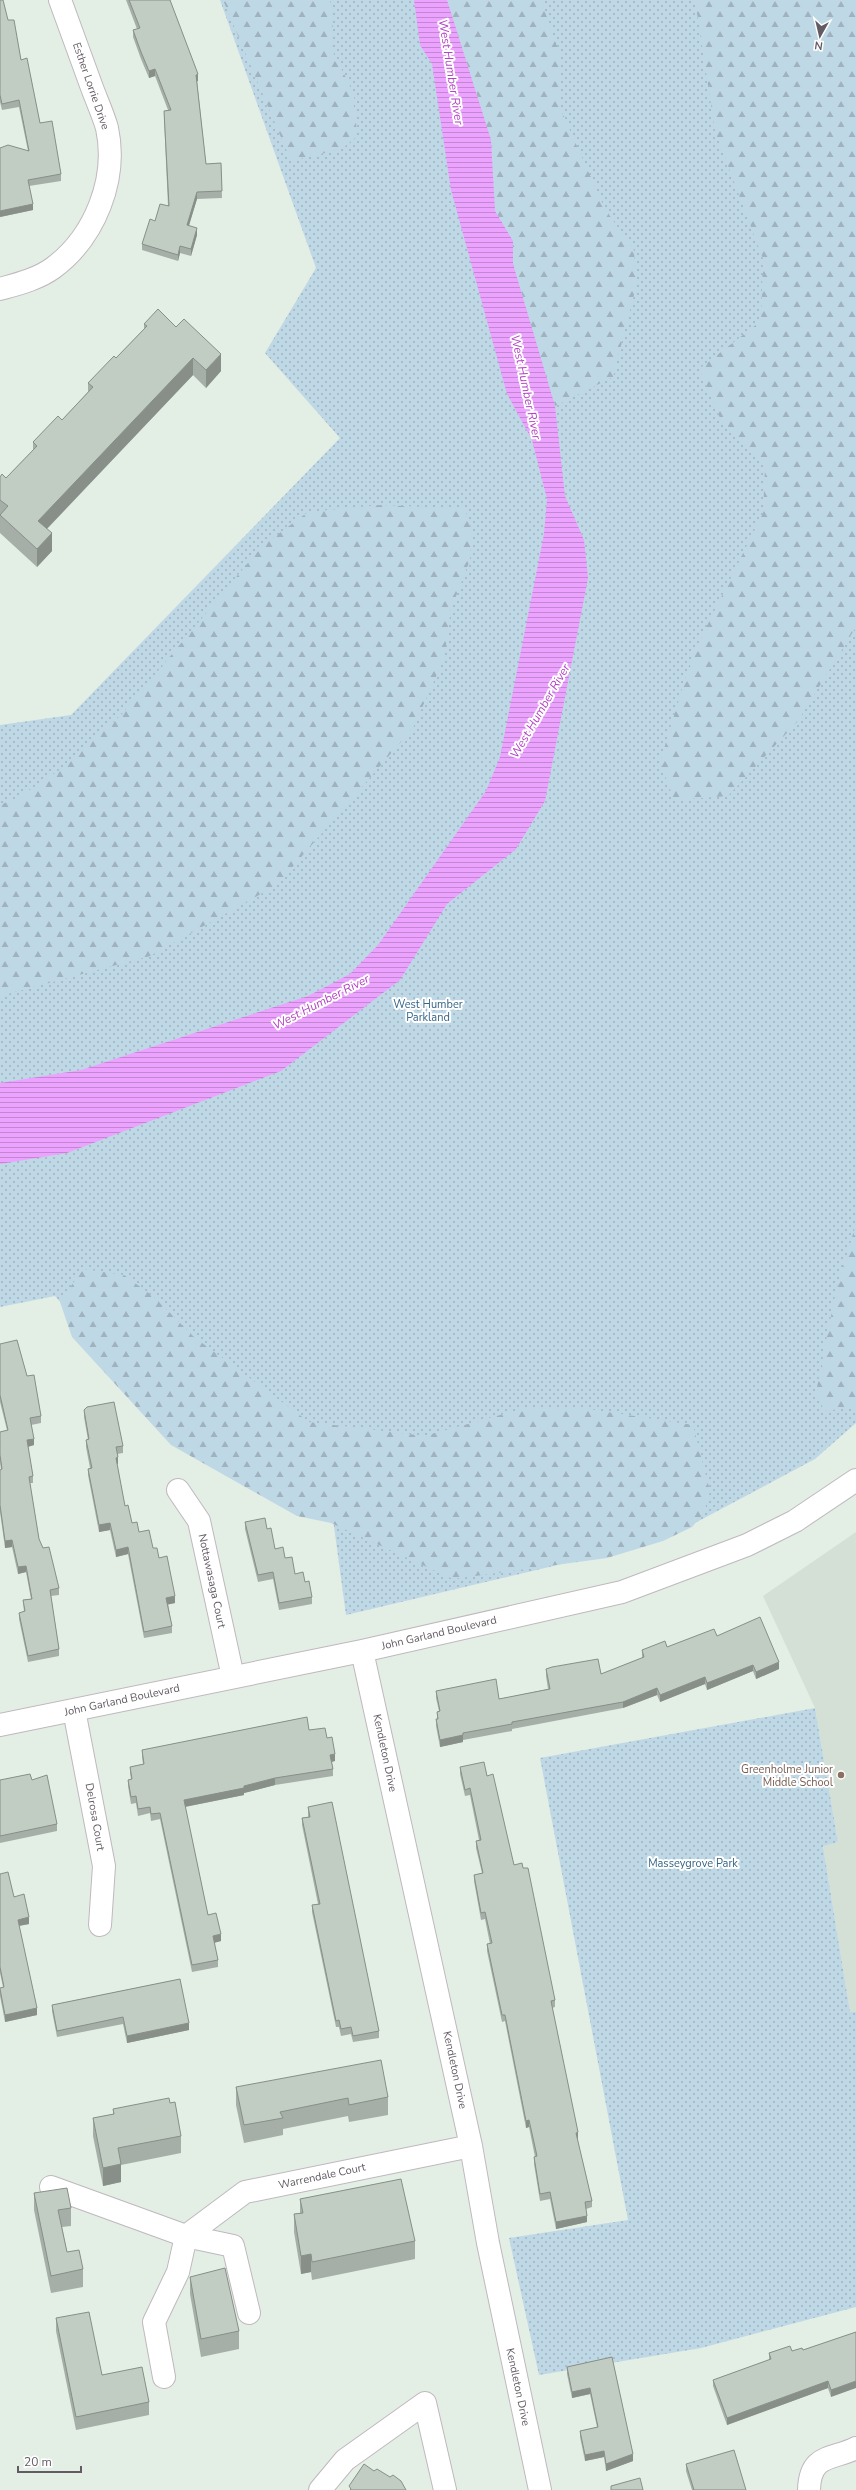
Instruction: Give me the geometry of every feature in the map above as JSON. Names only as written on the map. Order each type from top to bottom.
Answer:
[{"type":"street","name":"Esther Lorrie Drive","points":[[0,289],[19,284],[44,274],[75,248],[92,224],[106,185],[110,157],[106,127],[60,0]]},
{"type":"street","name":"John Garland Boulevard","points":[[0,1725],[362,1651],[642,1586],[765,1536],[795,1521],[856,1480]]},
{"type":"street","name":"Nottawasaga Court","points":[[178,1490],[199,1521],[233,1677]]},
{"type":"street","name":"Kendleton Drive","points":[[362,1651],[471,2146],[488,2243],[540,2490]]},
{"type":"street","name":"Delrosa Court","points":[[74,1710],[104,1866],[100,1925]]},
{"type":"street","name":"Warrendale Court","points":[[186,2236],[245,2192],[471,2146]]},
{"type":"street","points":[[51,2187],[186,2236],[233,2246],[249,2313]]},
{"type":"street","points":[[164,2377],[154,2322],[178,2272],[186,2236]]},
{"type":"street","points":[[320,2490],[345,2460],[425,2403],[445,2490]]},
{"type":"street","points":[[809,2490],[809,2478],[818,2464],[835,2454],[856,2448]]},
{"type":"shaded area","name":"Greenholme Junior Middle School","points":[[856,1532],[856,2012],[850,2013],[823,1845],[838,1842],[815,1708],[763,1596]]},
{"type":"green space","name":"West Humber Parkland","points":[[220,0],[856,0],[856,1423],[815,1459],[663,1540],[346,1615],[333,1519],[176,1437],[55,1296],[0,1307],[0,725],[71,715],[340,438],[265,353],[316,268]]},
{"type":"green space","points":[[223,0],[330,0],[333,14],[332,50],[354,94],[357,136],[342,149],[291,161]]},
{"type":"green space","points":[[447,0],[541,0],[559,52],[560,108],[605,209],[634,250],[636,287],[613,377],[555,406],[513,264],[513,241],[495,211],[491,140]]},
{"type":"green space","points":[[695,0],[856,0],[856,627],[798,721],[728,796],[674,800],[660,762],[692,656],[763,513],[765,468],[719,416],[699,369],[761,321],[763,259],[715,131]]},
{"type":"green space","points":[[381,505],[465,509],[472,531],[470,560],[451,609],[444,659],[413,728],[277,885],[150,956],[0,996],[0,805],[19,797],[64,767],[122,714],[262,546],[308,512]]},
{"type":"green space","points":[[856,1224],[856,1407],[824,1411],[816,1392],[836,1291]]},
{"type":"green space","points":[[83,1269],[124,1275],[154,1297],[194,1337],[309,1422],[425,1436],[522,1409],[575,1407],[693,1425],[710,1491],[705,1512],[692,1527],[663,1541],[607,1558],[453,1579],[331,1523],[297,1516],[171,1445],[72,1337],[60,1302]]},
{"type":"green space","name":"Masseygrove Park","points":[[815,1708],[838,1842],[823,1846],[850,2012],[856,2012],[856,2307],[701,2348],[539,2375],[509,2238],[628,2220],[540,1758]]},
{"type":"water","name":"West Humber River","points":[[414,0],[447,0],[491,140],[495,211],[513,241],[513,264],[555,406],[565,496],[584,540],[588,578],[545,801],[516,849],[447,904],[400,980],[281,1071],[67,1153],[0,1164],[0,1083],[81,1070],[308,996],[350,974],[378,945],[486,791],[500,757],[544,534],[547,499],[532,440],[507,394],[451,190],[432,64],[420,45]]},
{"type":"building","points":[[0,0],[3,0],[8,20],[14,20],[21,60],[27,58],[40,123],[52,121],[61,174],[28,180],[33,204],[0,211],[0,148],[8,145],[29,151],[19,100],[2,104],[0,95]]},
{"type":"building","points":[[129,0],[170,0],[198,74],[196,75],[206,164],[221,163],[222,191],[197,192],[187,225],[197,228],[191,249],[180,246],[178,255],[142,244],[150,219],[155,221],[160,204],[169,206],[164,111],[171,110],[155,69],[149,71],[141,52],[133,30],[140,28]]},
{"type":"building","points":[[158,309],[176,327],[184,319],[221,354],[206,370],[193,358],[38,521],[52,533],[37,549],[0,515],[8,506],[0,500],[0,477],[2,474],[6,478],[37,446],[33,442],[58,416],[62,420],[93,387],[88,383],[114,356],[116,358],[147,326],[144,324]]},
{"type":"building","points":[[17,1340],[27,1376],[34,1375],[41,1416],[30,1418],[34,1439],[27,1440],[33,1476],[29,1477],[39,1539],[43,1548],[49,1547],[59,1588],[50,1590],[59,1649],[28,1656],[19,1613],[25,1611],[23,1600],[32,1599],[26,1566],[18,1567],[12,1540],[5,1541],[0,1505],[0,1470],[2,1469],[0,1455],[0,1432],[8,1430],[0,1395],[0,1344]]},
{"type":"building","points":[[114,1402],[123,1446],[116,1447],[118,1457],[116,1458],[125,1506],[128,1505],[132,1523],[137,1522],[139,1532],[149,1530],[153,1548],[157,1548],[159,1558],[167,1556],[175,1596],[166,1598],[172,1626],[144,1632],[128,1547],[116,1550],[110,1523],[99,1525],[88,1469],[92,1468],[86,1440],[89,1439],[84,1410],[87,1407]]},
{"type":"building","points":[[265,1518],[267,1529],[271,1528],[275,1549],[283,1547],[285,1558],[292,1557],[295,1574],[303,1572],[305,1582],[309,1581],[312,1597],[279,1603],[273,1572],[258,1575],[245,1522]]},
{"type":"building","points":[[760,1617],[779,1662],[756,1672],[753,1665],[707,1683],[705,1677],[660,1695],[657,1688],[623,1702],[512,1722],[512,1724],[463,1733],[463,1735],[440,1740],[436,1719],[438,1719],[437,1712],[440,1711],[436,1691],[496,1679],[499,1699],[550,1689],[546,1669],[598,1659],[601,1674],[644,1657],[642,1650],[665,1641],[667,1647],[714,1629],[717,1636]]},
{"type":"building","points":[[307,1717],[309,1730],[325,1728],[327,1738],[332,1737],[335,1754],[330,1755],[333,1769],[275,1778],[244,1786],[244,1788],[184,1800],[208,1915],[216,1913],[221,1934],[213,1936],[218,1960],[192,1965],[160,1813],[151,1814],[150,1807],[138,1809],[136,1796],[131,1797],[128,1780],[132,1779],[130,1767],[144,1764],[142,1750]]},
{"type":"building","points":[[484,1762],[487,1776],[493,1774],[514,1865],[522,1863],[523,1868],[528,1868],[555,2000],[551,2001],[578,2132],[576,2133],[592,2201],[585,2202],[587,2216],[556,2222],[550,2192],[540,2194],[534,2157],[537,2156],[529,2120],[526,2121],[505,2015],[502,2015],[487,1944],[492,1943],[485,1912],[481,1913],[474,1875],[483,1873],[476,1841],[481,1840],[470,1788],[465,1790],[460,1767]]},
{"type":"building","points":[[30,1774],[32,1780],[47,1775],[57,1824],[0,1836],[0,1780]]},
{"type":"building","points":[[332,1802],[379,2031],[353,2036],[351,2027],[341,2029],[339,2020],[336,2021],[312,1905],[320,1904],[302,1818],[310,1817],[308,1807]]},
{"type":"building","points":[[8,1872],[14,1897],[24,1894],[29,1917],[18,1920],[37,2008],[5,2015],[0,1989],[4,1987],[0,1967],[0,1874]]},
{"type":"building","points":[[180,1979],[189,2023],[127,2036],[123,2017],[57,2031],[52,2005]]},
{"type":"building","points":[[381,2060],[388,2097],[349,2105],[348,2098],[280,2112],[283,2118],[244,2125],[236,2087]]},
{"type":"building","points":[[169,2098],[170,2103],[175,2102],[181,2136],[118,2148],[121,2164],[103,2168],[93,2118],[114,2114],[113,2109]]},
{"type":"building","points":[[401,2179],[415,2241],[312,2262],[311,2254],[301,2256],[294,2214],[303,2213],[300,2199]]},
{"type":"building","points":[[67,2188],[71,2208],[58,2210],[67,2252],[79,2250],[83,2269],[51,2276],[34,2193]]},
{"type":"building","points":[[225,2268],[239,2331],[201,2339],[190,2277]]},
{"type":"building","points":[[89,2312],[102,2375],[142,2367],[149,2402],[76,2417],[56,2318]]},
{"type":"building","points":[[856,2332],[856,2381],[831,2390],[828,2381],[727,2418],[713,2380],[771,2359],[769,2353],[790,2346],[792,2351],[802,2348],[803,2350]]},
{"type":"building","points":[[612,2357],[633,2454],[606,2464],[604,2451],[585,2455],[580,2431],[598,2427],[590,2388],[572,2392],[567,2367]]},
{"type":"building","points":[[734,2450],[746,2490],[694,2490],[686,2464]]},
{"type":"building","points":[[364,2464],[374,2471],[377,2469],[390,2477],[393,2475],[401,2481],[406,2490],[350,2490],[351,2489],[349,2486]]},
{"type":"building","points":[[640,2478],[643,2490],[611,2490],[611,2486]]},
{"type":"place","name":"Greenholme Junior Middle School","points":[[841,1775]]}]
